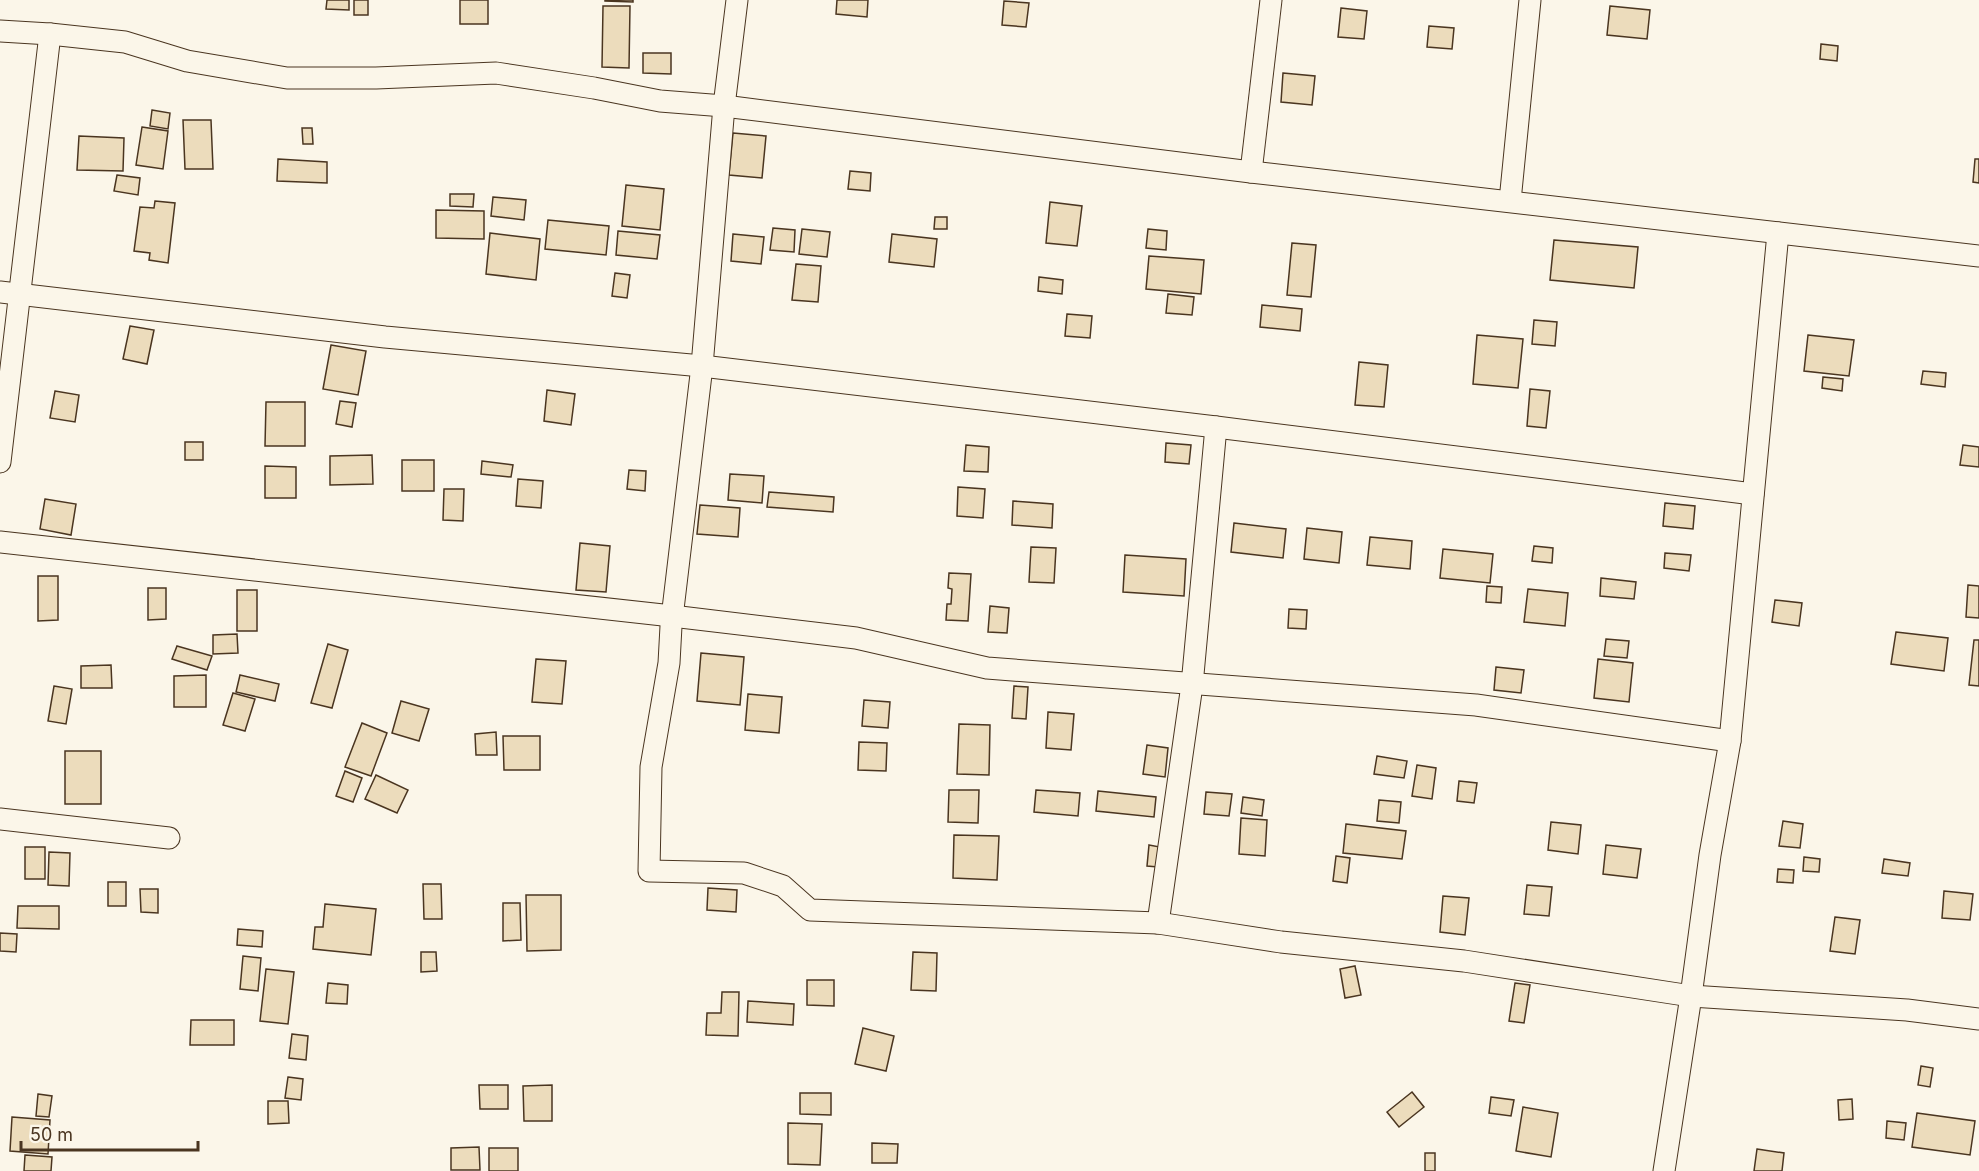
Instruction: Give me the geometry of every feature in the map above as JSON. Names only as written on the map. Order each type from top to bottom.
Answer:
[{"type":"street","points":[[737,0],[724,106],[702,366],[672,616],[669,663],[651,767],[649,871],[744,873],[783,886],[810,910],[1158,923],[1281,942],[1464,961],[1691,996],[1907,1010],[1979,1019]]},
{"type":"street","points":[[1251,172],[1271,0]]},
{"type":"street","points":[[1510,201],[1530,0]]},
{"type":"street","points":[[0,32],[50,34],[124,42],[187,61],[287,78],[376,78],[496,73],[660,101],[724,106],[1251,172],[1979,256]]},
{"type":"street","points":[[0,462],[10,294],[50,34]]},
{"type":"street","points":[[1664,1171],[1710,855],[1730,741],[1778,233]]},
{"type":"street","points":[[10,294],[385,337],[702,366],[1753,494]]},
{"type":"street","points":[[1158,923],[1192,685],[1216,428]]},
{"type":"street","points":[[0,542],[856,638],[987,668],[1476,705],[1730,741]]},
{"type":"street","points":[[0,819],[169,838]]},
{"type":"building","points":[[327,0],[349,0],[349,10],[326,9]]},
{"type":"building","points":[[354,0],[368,0],[368,15],[354,15]]},
{"type":"building","points":[[460,0],[488,0],[488,24],[460,24]]},
{"type":"building","points":[[633,0],[633,2],[605,1]]},
{"type":"building","points":[[837,0],[868,0],[867,17],[836,14]]},
{"type":"building","points":[[1004,1],[1029,3],[1026,27],[1002,25]]},
{"type":"building","points":[[603,6],[630,6],[629,68],[602,67]]},
{"type":"building","points":[[1610,6],[1650,10],[1647,39],[1607,35]]},
{"type":"building","points":[[1341,8],[1367,11],[1364,39],[1338,37]]},
{"type":"building","points":[[1429,26],[1454,28],[1452,49],[1427,47]]},
{"type":"building","points":[[1821,44],[1838,46],[1837,61],[1820,59]]},
{"type":"building","points":[[643,53],[671,53],[671,74],[643,73]]},
{"type":"building","points":[[1283,73],[1315,76],[1312,105],[1281,102]]},
{"type":"building","points":[[152,110],[170,113],[168,129],[150,126]]},
{"type":"building","points":[[183,120],[211,120],[213,169],[185,169]]},
{"type":"building","points":[[142,127],[168,131],[163,169],[136,165]]},
{"type":"building","points":[[302,128],[312,128],[313,144],[303,144]]},
{"type":"building","points":[[733,133],[766,136],[762,178],[729,175]]},
{"type":"building","points":[[79,136],[124,138],[123,171],[77,170]]},
{"type":"building","points":[[278,159],[327,162],[327,183],[277,181]]},
{"type":"building","points":[[1975,159],[1979,159],[1979,183],[1973,182]]},
{"type":"building","points":[[850,171],[871,173],[870,191],[848,189]]},
{"type":"building","points":[[117,175],[140,178],[138,195],[114,191]]},
{"type":"building","points":[[626,185],[664,189],[660,230],[622,226]]},
{"type":"building","points":[[450,194],[474,194],[473,207],[450,206]]},
{"type":"building","points":[[493,197],[526,200],[524,220],[491,216]]},
{"type":"building","points":[[155,201],[175,203],[168,263],[149,260],[150,253],[134,251],[140,207],[154,208]]},
{"type":"building","points":[[1050,202],[1082,206],[1077,246],[1046,243]]},
{"type":"building","points":[[436,210],[484,211],[484,239],[436,238]]},
{"type":"building","points":[[935,217],[947,217],[947,229],[934,229]]},
{"type":"building","points":[[548,220],[609,226],[606,255],[545,249]]},
{"type":"building","points":[[773,228],[795,230],[794,252],[770,250]]},
{"type":"building","points":[[802,229],[830,232],[827,257],[799,254]]},
{"type":"building","points":[[1148,229],[1167,231],[1166,250],[1146,248]]},
{"type":"building","points":[[618,231],[660,235],[657,259],[616,255]]},
{"type":"building","points":[[490,233],[540,239],[536,280],[486,274]]},
{"type":"building","points":[[733,234],[764,237],[761,264],[731,261]]},
{"type":"building","points":[[892,234],[937,239],[934,267],[889,262]]},
{"type":"building","points":[[1554,240],[1638,247],[1634,288],[1550,280]]},
{"type":"building","points":[[1292,243],[1316,245],[1311,297],[1287,295]]},
{"type":"building","points":[[1149,256],[1204,260],[1201,294],[1146,289]]},
{"type":"building","points":[[796,264],[821,266],[818,302],[792,300]]},
{"type":"building","points":[[615,273],[630,275],[627,298],[612,296]]},
{"type":"building","points":[[1039,277],[1063,280],[1062,294],[1038,291]]},
{"type":"building","points":[[1168,294],[1194,297],[1192,315],[1166,313]]},
{"type":"building","points":[[1262,305],[1302,309],[1300,331],[1260,327]]},
{"type":"building","points":[[1067,314],[1092,316],[1090,338],[1065,336]]},
{"type":"building","points":[[1534,320],[1557,322],[1555,346],[1532,344]]},
{"type":"building","points":[[130,326],[154,330],[147,364],[123,359]]},
{"type":"building","points":[[1477,335],[1523,339],[1518,388],[1473,384]]},
{"type":"building","points":[[1808,335],[1854,340],[1849,376],[1804,371]]},
{"type":"building","points":[[331,345],[366,351],[358,395],[323,389]]},
{"type":"building","points":[[1359,362],[1388,365],[1384,407],[1355,405]]},
{"type":"building","points":[[1923,371],[1946,373],[1945,387],[1921,384]]},
{"type":"building","points":[[1823,377],[1843,379],[1842,391],[1822,388]]},
{"type":"building","points":[[1530,389],[1550,391],[1546,428],[1527,426]]},
{"type":"building","points":[[547,390],[575,394],[571,425],[544,421]]},
{"type":"building","points":[[55,391],[79,395],[75,422],[50,418]]},
{"type":"building","points":[[340,401],[356,403],[352,427],[336,424]]},
{"type":"building","points":[[266,402],[305,402],[305,446],[265,446]]},
{"type":"building","points":[[185,442],[203,442],[203,460],[185,460]]},
{"type":"building","points":[[1166,443],[1191,445],[1189,464],[1165,462]]},
{"type":"building","points":[[966,445],[989,447],[988,472],[964,471]]},
{"type":"building","points":[[1963,445],[1979,447],[1979,467],[1960,465]]},
{"type":"building","points":[[372,455],[373,484],[330,485],[330,456]]},
{"type":"building","points":[[402,460],[434,460],[434,491],[402,491]]},
{"type":"building","points":[[482,461],[513,465],[511,477],[481,474]]},
{"type":"building","points":[[265,466],[296,467],[296,498],[265,498]]},
{"type":"building","points":[[629,470],[646,471],[645,491],[627,489]]},
{"type":"building","points":[[730,474],[764,476],[762,503],[728,500]]},
{"type":"building","points":[[518,479],[543,481],[541,508],[516,506]]},
{"type":"building","points":[[958,487],[985,489],[983,518],[957,516]]},
{"type":"building","points":[[444,489],[464,489],[463,521],[443,520]]},
{"type":"building","points":[[769,492],[834,497],[833,512],[767,507]]},
{"type":"building","points":[[45,499],[76,504],[71,535],[40,529]]},
{"type":"building","points":[[1013,501],[1053,504],[1052,528],[1012,525]]},
{"type":"building","points":[[1665,503],[1695,506],[1693,529],[1663,526]]},
{"type":"building","points":[[700,505],[740,508],[738,537],[697,534]]},
{"type":"building","points":[[1234,523],[1286,529],[1283,558],[1231,552]]},
{"type":"building","points":[[1307,528],[1342,532],[1339,563],[1304,559]]},
{"type":"building","points":[[1370,537],[1412,541],[1410,569],[1367,565]]},
{"type":"building","points":[[580,543],[610,546],[606,592],[576,590]]},
{"type":"building","points":[[1534,546],[1553,548],[1552,563],[1532,561]]},
{"type":"building","points":[[1031,547],[1056,548],[1054,583],[1029,582]]},
{"type":"building","points":[[1443,549],[1493,554],[1490,583],[1440,578]]},
{"type":"building","points":[[1665,553],[1691,555],[1689,571],[1664,568]]},
{"type":"building","points":[[1125,555],[1186,559],[1184,596],[1123,592]]},
{"type":"building","points":[[949,573],[971,574],[968,621],[946,620],[947,604],[951,604],[952,589],[948,588]]},
{"type":"building","points":[[38,576],[58,576],[58,620],[38,621]]},
{"type":"building","points":[[1601,578],[1636,582],[1634,599],[1600,596]]},
{"type":"building","points":[[1968,585],[1979,586],[1979,618],[1966,617]]},
{"type":"building","points":[[1487,586],[1502,587],[1501,603],[1486,602]]},
{"type":"building","points":[[148,588],[166,588],[166,619],[148,620]]},
{"type":"building","points":[[1528,589],[1568,593],[1565,626],[1524,622]]},
{"type":"building","points":[[237,590],[257,590],[257,631],[237,631]]},
{"type":"building","points":[[1775,600],[1802,603],[1799,626],[1772,622]]},
{"type":"building","points":[[990,606],[1009,608],[1007,633],[988,632]]},
{"type":"building","points":[[1289,609],[1307,610],[1306,629],[1288,628]]},
{"type":"building","points":[[1896,632],[1948,638],[1944,671],[1891,664]]},
{"type":"building","points":[[237,634],[238,653],[213,654],[213,635]]},
{"type":"building","points":[[1606,639],[1629,641],[1627,658],[1604,656]]},
{"type":"building","points":[[1974,640],[1979,640],[1979,686],[1969,685]]},
{"type":"building","points":[[328,644],[348,650],[332,708],[311,703]]},
{"type":"building","points":[[177,646],[212,656],[207,670],[172,659]]},
{"type":"building","points":[[701,653],[744,657],[740,705],[697,701]]},
{"type":"building","points":[[536,659],[566,661],[562,704],[532,702]]},
{"type":"building","points":[[1598,659],[1633,663],[1629,702],[1594,698]]},
{"type":"building","points":[[111,665],[112,688],[81,688],[81,666]]},
{"type":"building","points":[[1496,667],[1524,670],[1521,693],[1494,690]]},
{"type":"building","points":[[206,675],[206,707],[174,707],[174,676]]},
{"type":"building","points":[[240,675],[279,684],[275,701],[236,692]]},
{"type":"building","points":[[54,686],[72,689],[66,724],[48,721]]},
{"type":"building","points":[[1014,686],[1028,687],[1026,719],[1012,718]]},
{"type":"building","points":[[233,693],[255,699],[245,731],[223,725]]},
{"type":"building","points":[[748,694],[782,697],[779,733],[745,730]]},
{"type":"building","points":[[864,700],[890,702],[888,728],[862,726]]},
{"type":"building","points":[[401,701],[429,709],[419,741],[392,733]]},
{"type":"building","points":[[1048,712],[1074,714],[1071,750],[1046,748]]},
{"type":"building","points":[[362,723],[387,733],[371,776],[345,767]]},
{"type":"building","points":[[959,724],[990,725],[989,775],[957,774]]},
{"type":"building","points":[[496,732],[497,755],[476,755],[475,734]]},
{"type":"building","points":[[503,736],[540,736],[540,770],[504,770]]},
{"type":"building","points":[[859,742],[887,743],[886,771],[858,770]]},
{"type":"building","points":[[1147,745],[1168,748],[1165,777],[1143,774]]},
{"type":"building","points":[[65,751],[101,751],[101,804],[65,804]]},
{"type":"building","points":[[1377,756],[1407,761],[1404,778],[1374,774]]},
{"type":"building","points":[[1417,765],[1436,768],[1432,799],[1412,796]]},
{"type":"building","points":[[345,771],[362,778],[353,802],[336,796]]},
{"type":"building","points":[[376,775],[408,790],[397,813],[365,799]]},
{"type":"building","points":[[1459,781],[1477,783],[1474,803],[1457,801]]},
{"type":"building","points":[[949,790],[979,790],[978,823],[948,822]]},
{"type":"building","points":[[1036,790],[1080,793],[1078,816],[1034,812]]},
{"type":"building","points":[[1098,791],[1156,797],[1154,817],[1096,811]]},
{"type":"building","points":[[1206,792],[1232,794],[1229,816],[1204,814]]},
{"type":"building","points":[[1243,797],[1264,800],[1262,816],[1241,813]]},
{"type":"building","points":[[1379,800],[1401,802],[1399,823],[1377,821]]},
{"type":"building","points":[[1241,818],[1267,820],[1265,856],[1239,854]]},
{"type":"building","points":[[1783,821],[1803,824],[1800,848],[1779,846]]},
{"type":"building","points":[[1551,822],[1581,825],[1578,854],[1548,850]]},
{"type":"building","points":[[1346,824],[1406,831],[1402,859],[1343,853]]},
{"type":"building","points":[[954,835],[999,836],[997,880],[953,878]]},
{"type":"building","points":[[1149,845],[1160,847],[1158,867],[1147,866]]},
{"type":"building","points":[[1606,845],[1641,849],[1637,878],[1603,874]]},
{"type":"building","points":[[25,847],[45,847],[45,879],[25,879]]},
{"type":"building","points":[[49,852],[70,853],[69,886],[48,885]]},
{"type":"building","points":[[1336,856],[1350,858],[1347,883],[1333,881]]},
{"type":"building","points":[[1804,857],[1820,859],[1819,872],[1803,871]]},
{"type":"building","points":[[1884,859],[1910,863],[1908,876],[1882,873]]},
{"type":"building","points":[[1778,869],[1794,870],[1793,883],[1777,882]]},
{"type":"building","points":[[108,882],[126,882],[126,906],[108,906]]},
{"type":"building","points":[[423,884],[441,884],[442,919],[424,919]]},
{"type":"building","points":[[1527,885],[1552,887],[1549,916],[1524,914]]},
{"type":"building","points":[[708,888],[737,890],[736,912],[707,910]]},
{"type":"building","points":[[140,889],[158,889],[158,913],[141,912]]},
{"type":"building","points":[[1944,891],[1973,894],[1970,920],[1942,918]]},
{"type":"building","points":[[526,895],[561,895],[561,950],[527,951]]},
{"type":"building","points":[[1443,896],[1469,898],[1465,935],[1440,932]]},
{"type":"building","points":[[503,903],[520,903],[521,940],[503,941]]},
{"type":"building","points":[[325,904],[376,909],[371,955],[313,949],[315,927],[323,927]]},
{"type":"building","points":[[18,906],[59,906],[59,929],[17,928]]},
{"type":"building","points":[[1835,917],[1860,920],[1855,954],[1830,951]]},
{"type":"building","points":[[238,929],[263,931],[262,947],[237,945]]},
{"type":"building","points":[[0,933],[17,934],[16,952],[0,951]]},
{"type":"building","points":[[421,952],[436,952],[437,971],[421,972]]},
{"type":"building","points":[[913,952],[937,953],[936,991],[911,990]]},
{"type":"building","points":[[243,956],[261,958],[258,991],[240,989]]},
{"type":"building","points":[[1355,966],[1361,995],[1345,998],[1340,969]]},
{"type":"building","points":[[266,969],[294,972],[288,1024],[260,1021]]},
{"type":"building","points":[[807,980],[834,980],[834,1006],[807,1005]]},
{"type":"building","points":[[328,983],[348,985],[347,1004],[326,1003]]},
{"type":"building","points":[[1515,983],[1530,985],[1524,1023],[1509,1021]]},
{"type":"building","points":[[722,992],[739,992],[738,1036],[706,1035],[707,1013],[721,1013]]},
{"type":"building","points":[[748,1001],[794,1004],[793,1025],[747,1022]]},
{"type":"building","points":[[191,1020],[234,1020],[234,1045],[190,1045]]},
{"type":"building","points":[[863,1028],[894,1036],[886,1071],[855,1064]]},
{"type":"building","points":[[292,1034],[308,1036],[306,1060],[289,1058]]},
{"type":"building","points":[[1921,1066],[1933,1068],[1930,1087],[1918,1085]]},
{"type":"building","points":[[288,1077],[303,1079],[301,1100],[285,1098]]},
{"type":"building","points":[[479,1085],[508,1085],[508,1109],[480,1109]]},
{"type":"building","points":[[552,1085],[552,1121],[524,1121],[523,1086]]},
{"type":"building","points":[[1412,1092],[1424,1107],[1399,1127],[1387,1112]]},
{"type":"building","points":[[800,1093],[831,1093],[831,1115],[800,1114]]},
{"type":"building","points":[[38,1094],[52,1096],[49,1117],[36,1116]]},
{"type":"building","points":[[1491,1097],[1514,1100],[1511,1116],[1489,1113]]},
{"type":"building","points":[[1852,1099],[1853,1119],[1839,1120],[1838,1100]]},
{"type":"building","points":[[268,1101],[288,1101],[289,1123],[268,1124]]},
{"type":"building","points":[[1523,1107],[1558,1113],[1551,1157],[1516,1151]]},
{"type":"building","points":[[1917,1113],[1975,1121],[1970,1155],[1912,1147]]},
{"type":"building","points":[[12,1117],[50,1120],[48,1154],[10,1151]]},
{"type":"building","points":[[1887,1121],[1906,1123],[1904,1140],[1886,1138]]},
{"type":"building","points":[[788,1123],[822,1124],[820,1165],[788,1164]]},
{"type":"building","points":[[872,1143],[898,1144],[897,1163],[872,1163]]},
{"type":"building","points":[[479,1147],[480,1170],[451,1170],[451,1148]]},
{"type":"building","points":[[489,1148],[518,1148],[518,1171],[489,1171]]},
{"type":"building","points":[[1757,1149],[1784,1153],[1782,1171],[1754,1171]]},
{"type":"building","points":[[1425,1153],[1435,1153],[1435,1171],[1425,1171]]},
{"type":"building","points":[[25,1155],[52,1157],[51,1171],[24,1171]]}]
